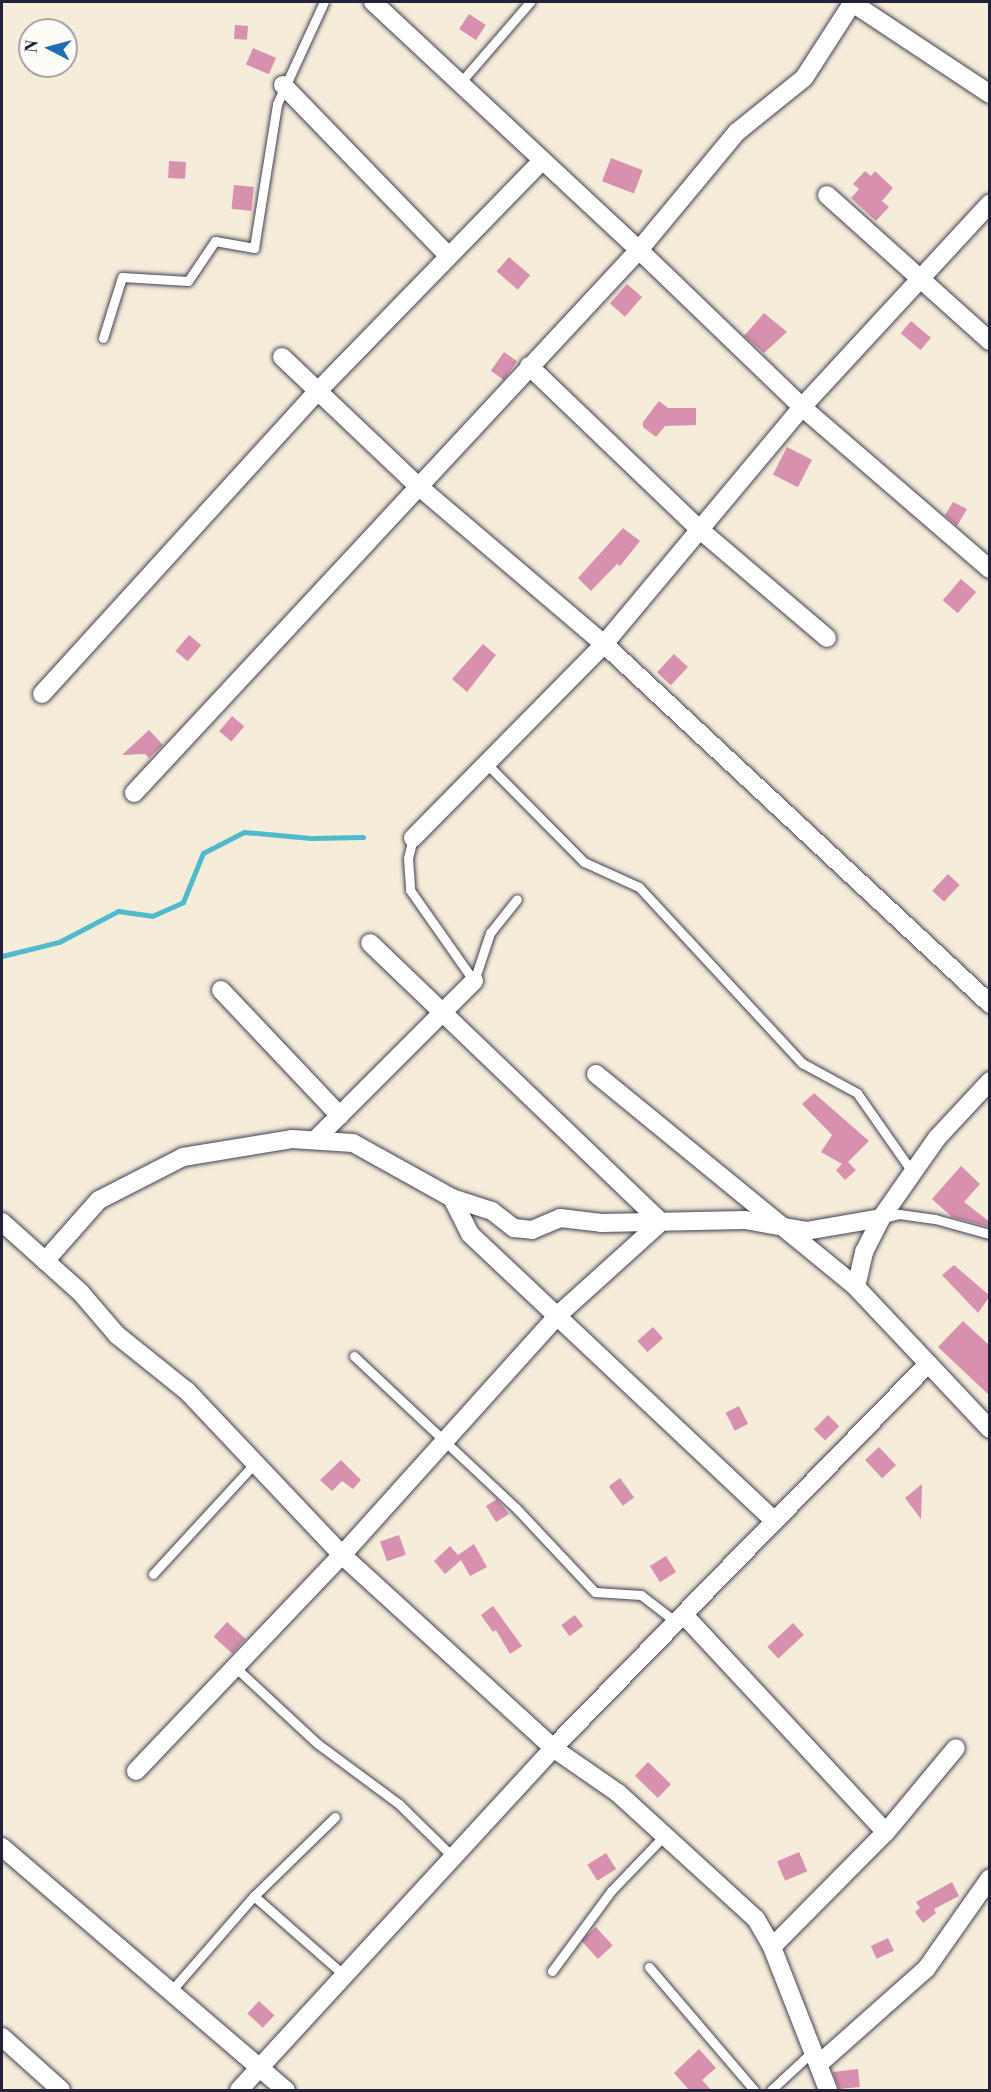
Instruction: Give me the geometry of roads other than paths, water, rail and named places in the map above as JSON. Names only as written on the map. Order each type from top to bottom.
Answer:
[{"type":"street","points":[[373,2],[639,250],[801,407],[990,569]]},
{"type":"street","points":[[134,793],[417,485],[639,250],[737,132],[804,78],[852,2],[990,94]]},
{"type":"street","points":[[283,85],[449,256]]},
{"type":"street","points":[[42,693],[318,391],[543,160]]},
{"type":"street","points":[[827,195],[990,341]]},
{"type":"street","points":[[413,838],[604,644],[801,407],[990,203]]},
{"type":"street","points":[[282,357],[417,485],[604,644],[990,1004]]},
{"type":"street","points":[[529,366],[699,530],[826,638]]},
{"type":"street","points":[[370,943],[661,1221]]},
{"type":"street","points":[[315,1140],[474,981]]},
{"type":"street","points":[[221,990],[340,1116]]},
{"type":"street","points":[[596,1074],[780,1229],[856,1287],[990,1429]]},
{"type":"street","points":[[856,1287],[864,1252],[881,1218],[937,1138],[990,1081]]},
{"type":"street","points":[[45,1261],[99,1200],[183,1157],[292,1138],[352,1143],[452,1198],[492,1211],[514,1228],[532,1230],[560,1218],[602,1223],[745,1220],[780,1229],[806,1231],[881,1218]]},
{"type":"street","points":[[452,1198],[470,1234],[773,1521]]},
{"type":"street","points":[[136,1771],[342,1555],[556,1316],[661,1221]]},
{"type":"street","points":[[2,1222],[81,1293],[117,1335],[187,1391],[342,1555],[553,1748],[618,1794],[756,1919],[772,1947],[817,2056],[828,2091]]},
{"type":"street","points":[[238,2091],[346,1977],[553,1748],[928,1364]]},
{"type":"street","points":[[680,1618],[885,1832]]},
{"type":"street","points":[[772,1947],[885,1832],[956,1748]]},
{"type":"street","points":[[2,1847],[260,2066],[286,2091]]},
{"type":"street","points":[[817,2056],[926,1969],[990,1878]]},
{"type":"street","points":[[2,2037],[61,2091]]},
{"type":"lane","points":[[104,338],[122,277],[188,281],[215,241],[254,248],[277,104],[283,85],[324,2]]},
{"type":"lane","points":[[460,83],[530,2]]},
{"type":"lane","points":[[486,763],[584,862],[639,887],[802,1063],[857,1094],[913,1173]]},
{"type":"lane","points":[[413,838],[408,858],[410,890],[474,981]]},
{"type":"lane","points":[[474,981],[490,933],[517,899]]},
{"type":"lane","points":[[881,1218],[911,1216],[990,1234]]},
{"type":"lane","points":[[354,1356],[516,1508],[595,1592],[641,1595],[680,1618]]},
{"type":"lane","points":[[153,1574],[255,1463]]},
{"type":"lane","points":[[235,1667],[318,1744],[399,1804],[454,1858]]},
{"type":"lane","points":[[171,1991],[254,1896],[335,1816]]},
{"type":"lane","points":[[552,1971],[610,1891],[663,1837]]},
{"type":"lane","points":[[254,1896],[346,1977]]},
{"type":"lane","points":[[649,1967],[754,2091]]},
{"type":"lane","points":[[771,2091],[817,2056]]},
{"type":"waterway","points":[[2,956],[59,942],[118,911],[152,916],[183,902],[203,853],[244,832],[311,838],[363,837]]}]
